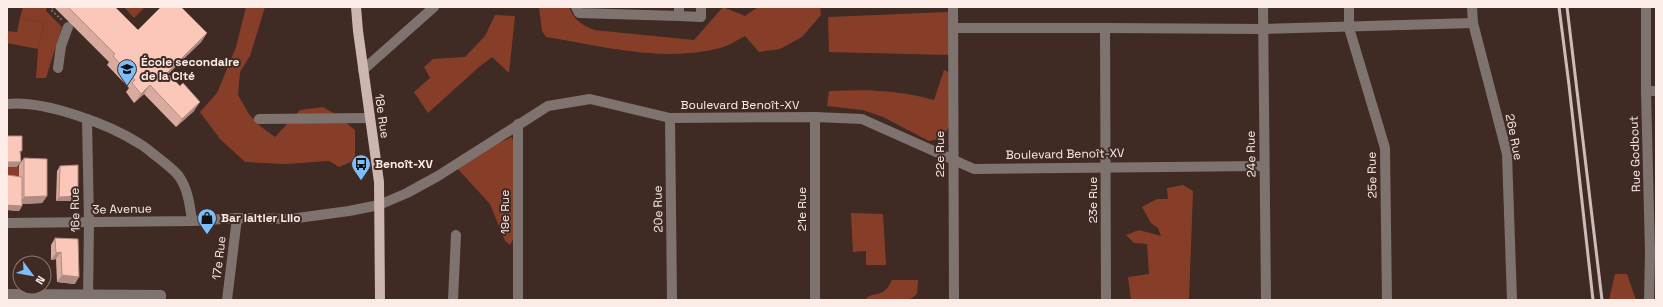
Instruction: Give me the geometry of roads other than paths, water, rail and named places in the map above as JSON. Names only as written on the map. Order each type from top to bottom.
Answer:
[{"type":"main road","name":"18e Rue","points":[[356,7],[378,182],[380,300]]},
{"type":"street","points":[[363,70],[434,7]]},
{"type":"street","points":[[576,7],[579,13],[679,12],[701,17],[701,7]]},
{"type":"street","name":"22e Rue","points":[[953,7],[954,300]]},
{"type":"street","name":"24e Rue","points":[[1263,7],[1266,300]]},
{"type":"street","name":"25e Rue","points":[[1349,7],[1349,28],[1385,148],[1386,300]]},
{"type":"street","name":"26e Rue","points":[[1472,7],[1472,23],[1506,154],[1512,300]]},
{"type":"street","name":"Rue Godbout","points":[[1646,7],[1651,91],[1649,300]]},
{"type":"street","points":[[953,28],[1263,29],[1349,28],[1472,23]]},
{"type":"street","points":[[58,68],[61,46],[68,27]]},
{"type":"street","name":"23e Rue","points":[[1105,28],[1106,300]]},
{"type":"street","name":"Boulevard Benoît-XV","points":[[237,218],[290,219],[350,211],[379,205],[407,193],[438,176],[548,106],[590,99],[670,118],[816,117],[862,119],[974,169],[1106,166],[1264,166]]},
{"type":"street","points":[[7,104],[16,103],[56,109],[87,119],[140,144],[178,175],[186,189],[192,221]]},
{"type":"street","name":"21e Rue","points":[[815,300],[816,117]]},
{"type":"street","points":[[259,119],[369,118]]},
{"type":"street","name":"20e Rue","points":[[670,118],[672,300]]},
{"type":"street","name":"16e Rue","points":[[87,119],[89,222],[88,297]]},
{"type":"street","name":"19e Rue","points":[[518,124],[518,300]]},
{"type":"street","name":"3e Avenue","points":[[7,223],[192,221],[237,218]]},
{"type":"street","name":"17e Rue","points":[[227,300],[237,218]]},
{"type":"street","points":[[453,300],[456,234]]},
{"type":"street","points":[[13,296],[88,297],[161,295],[161,300]]},
{"type":"railway","points":[[1559,7],[1593,300]]},
{"type":"railway","points":[[1567,7],[1602,300]]},
{"type":"place","name":"École secondaire de la Cité","points":[[127,86]]},
{"type":"place","name":"Benoît-XV","points":[[361,181]]},
{"type":"place","name":"Bar laitier Lilo","points":[[207,235]]}]
